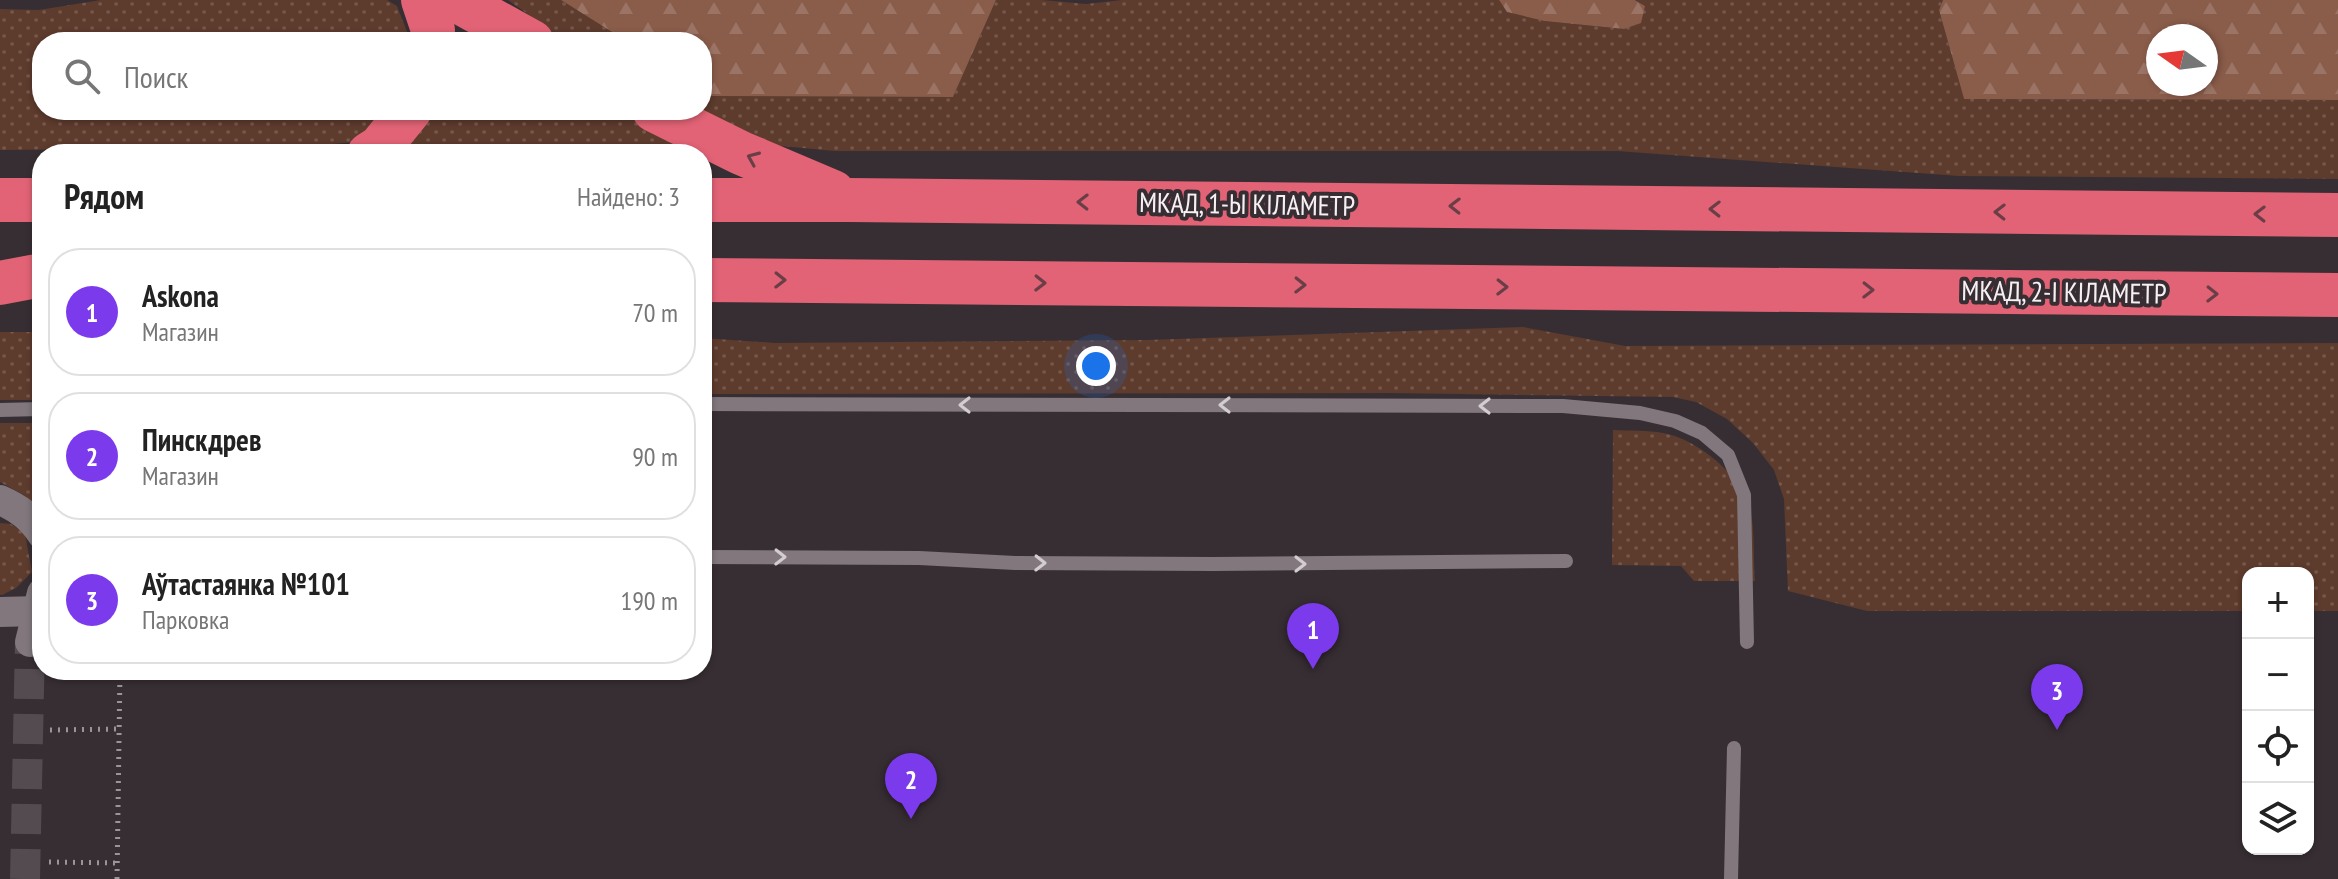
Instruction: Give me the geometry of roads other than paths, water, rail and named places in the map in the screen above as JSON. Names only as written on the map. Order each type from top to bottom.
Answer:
[{"type":"highway","points":[[423,0],[433,32]]},
{"type":"highway","points":[[456,0],[514,32]]},
{"type":"highway","points":[[382,144],[402,120]]},
{"type":"highway","points":[[674,120],[850,200]]},
{"type":"highway","points":[[0,200],[32,200]]},
{"type":"highway","name":"МКАД, 1-Ы КІЛАМЕТР","points":[[712,200],[2338,215]]},
{"type":"highway","points":[[0,273],[32,274]]},
{"type":"highway","points":[[0,283],[32,276]]},
{"type":"highway","name":"МКАД, 2-І КІЛАМЕТР","points":[[712,280],[2338,295]]},
{"type":"street","points":[[0,500],[16,507],[32,520]]},
{"type":"street","points":[[0,612],[32,606]]},
{"type":"street","points":[[30,642],[32,635]]},
{"type":"lane","points":[[712,404],[1563,406],[1640,413],[1675,421],[1702,433],[1728,455],[1744,495],[1747,642]]},
{"type":"lane","points":[[0,410],[32,409]]},
{"type":"lane","points":[[712,557],[1198,564],[1566,561]]},
{"type":"lane","points":[[1731,879],[1734,748]]},
{"type":"tunnel","points":[[25,879],[30,642]]},
{"type":"place","name":"Askona","points":[[1313,669]]},
{"type":"place","name":"Аўтастаянка №101","points":[[2057,730]]},
{"type":"place","name":"Пинскдрев","points":[[911,819]]}]
